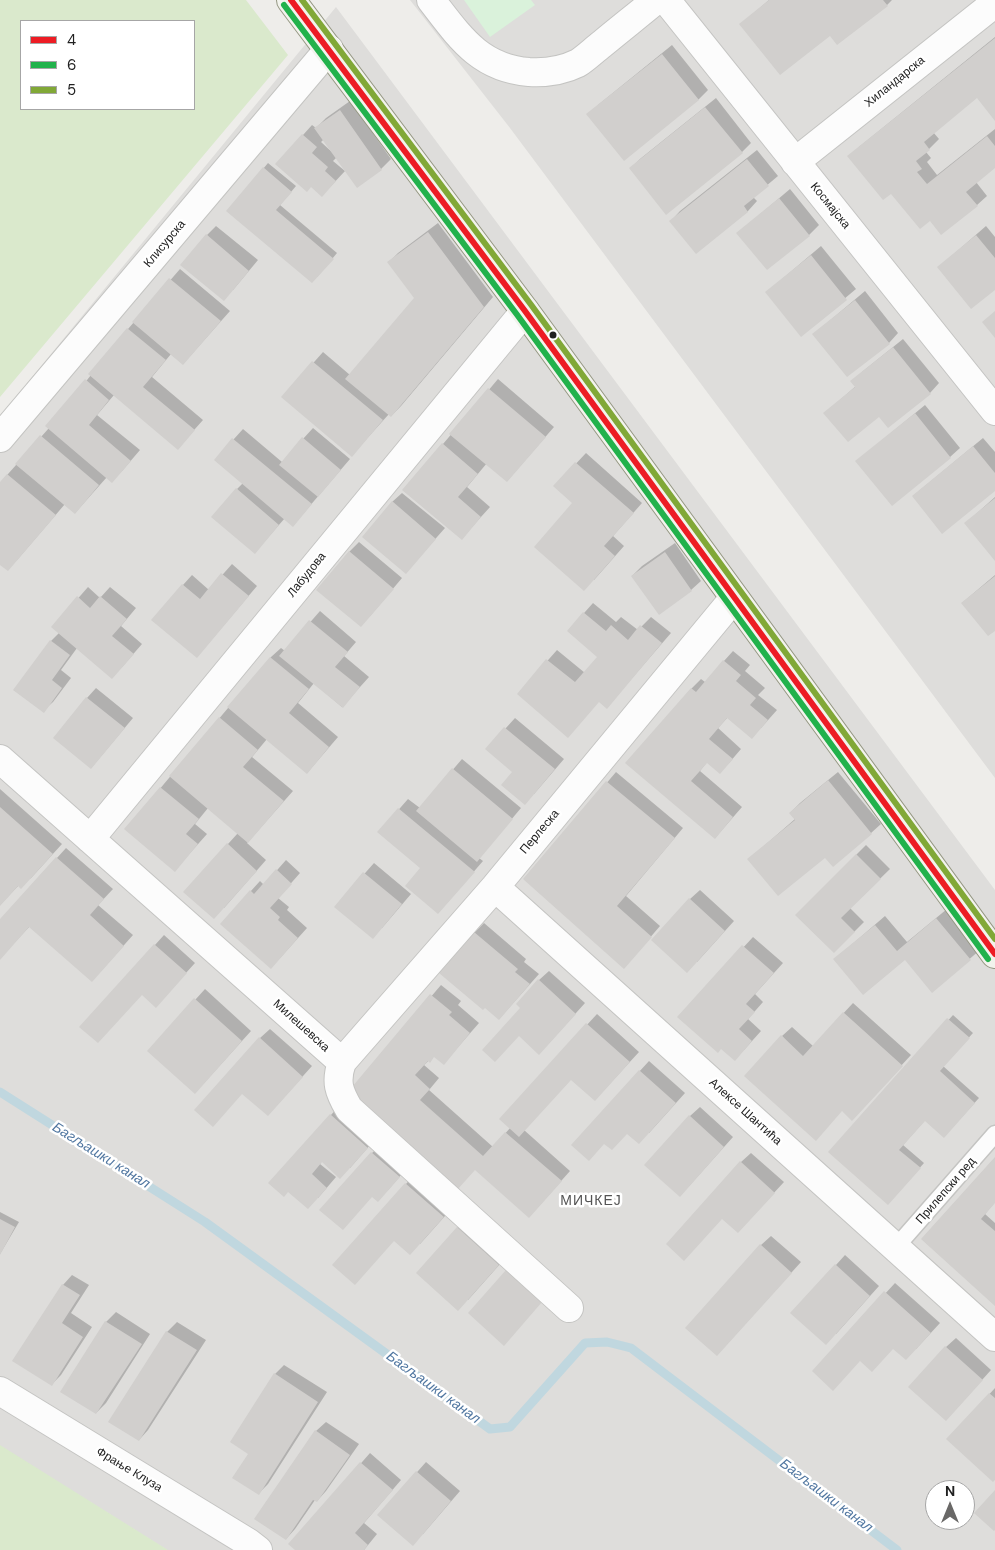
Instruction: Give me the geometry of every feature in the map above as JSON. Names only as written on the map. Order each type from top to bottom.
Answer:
[{"type":"street","points":[[291,0],[525,312],[995,954]]},
{"type":"street","points":[[431,0],[462,40],[479,54],[497,66],[518,71],[540,73],[559,71],[579,62],[656,0]]},
{"type":"street","name":"Космајска","points":[[666,0],[995,411]]},
{"type":"street","name":"Хиландарска","points":[[795,162],[995,3]]},
{"type":"street","name":"Клисурска","points":[[0,438],[329,50]]},
{"type":"street","name":"Лабудова","points":[[90,839],[525,312]]},
{"type":"street","name":"Перлеска","points":[[342,1062],[494,887],[734,598]]},
{"type":"street","name":"Милешевска","points":[[0,759],[342,1062]]},
{"type":"street","name":"Алексе Шантића","points":[[494,887],[995,1337]]},
{"type":"street","points":[[342,1062],[337,1075],[340,1093],[348,1109],[569,1308]]},
{"type":"street","name":"Фрање Клуза","points":[[0,1391],[258,1550]]},
{"type":"lane","name":"Прилепски ред","points":[[896,1248],[995,1134]]},
{"type":"shaded area","points":[[410,0],[995,0],[995,778],[510,128]]},
{"type":"shaded area","points":[[336,7],[995,890],[995,1550],[167,1550],[0,1446],[0,416]]},
{"type":"green space","points":[[0,0],[246,0],[288,55],[0,397]]},
{"type":"green space","points":[[464,0],[531,0],[535,5],[490,37]]},
{"type":"green space","points":[[0,1445],[168,1550],[0,1550]]},
{"type":"building","points":[[769,0],[883,0],[888,6],[837,45],[830,36],[780,75],[739,24]]},
{"type":"building","points":[[995,38],[995,121],[977,98],[924,142],[930,150],[916,161],[922,169],[917,172],[927,184],[987,136],[995,146],[995,168],[966,192],[978,206],[941,235],[930,221],[920,229],[891,194],[883,200],[847,156]]},
{"type":"building","points":[[662,54],[699,100],[624,161],[586,114]]},
{"type":"building","points":[[705,107],[743,153],[666,215],[629,168]]},
{"type":"building","points":[[340,110],[382,170],[357,188],[314,128]]},
{"type":"building","points":[[302,134],[317,147],[312,153],[328,167],[325,171],[336,181],[322,197],[311,187],[307,192],[275,164]]},
{"type":"building","points":[[747,159],[769,186],[744,206],[748,212],[696,254],[669,221]]},
{"type":"building","points":[[263,167],[292,192],[276,210],[334,259],[312,283],[226,211]]},
{"type":"building","points":[[779,198],[810,236],[767,270],[736,233]]},
{"type":"building","points":[[428,232],[484,307],[391,417],[345,379],[414,298],[387,262]]},
{"type":"building","points":[[206,234],[249,271],[224,301],[180,265]]},
{"type":"building","points":[[976,235],[995,258],[995,290],[971,309],[937,267]]},
{"type":"building","points":[[811,255],[847,300],[801,337],[765,292]]},
{"type":"building","points":[[169,278],[221,321],[183,365],[132,322]]},
{"type":"building","points":[[855,300],[890,344],[847,377],[812,334]]},
{"type":"building","points":[[995,311],[995,338],[982,322]]},
{"type":"building","points":[[127,328],[166,360],[143,387],[195,430],[178,450],[88,374]]},
{"type":"building","points":[[893,347],[931,394],[888,428],[879,417],[848,442],[823,413],[855,387],[850,381]]},
{"type":"building","points":[[312,361],[383,420],[352,457],[281,397]]},
{"type":"building","points":[[85,379],[109,400],[89,425],[131,461],[112,483],[45,426]]},
{"type":"building","points":[[488,388],[546,437],[507,482],[449,434]]},
{"type":"building","points":[[915,413],[951,458],[892,506],[855,461]]},
{"type":"building","points":[[40,435],[99,485],[75,514],[15,464]]},
{"type":"building","points":[[302,437],[341,470],[318,497],[279,465]]},
{"type":"building","points":[[232,438],[312,504],[293,527],[214,460]]},
{"type":"building","points":[[442,443],[478,474],[458,497],[481,517],[462,540],[402,490]]},
{"type":"building","points":[[973,446],[995,473],[995,491],[942,534],[912,496]]},
{"type":"building","points":[[575,462],[634,513],[604,546],[615,556],[584,591],[534,547],[572,503],[553,486]]},
{"type":"building","points":[[7,474],[56,515],[8,571],[0,565],[0,482]]},
{"type":"building","points":[[236,488],[279,525],[255,554],[211,517]]},
{"type":"building","points":[[995,498],[995,561],[964,523]]},
{"type":"building","points":[[392,501],[436,539],[406,574],[362,537]]},
{"type":"building","points":[[349,551],[394,589],[361,627],[316,590]]},
{"type":"building","points":[[665,552],[692,591],[659,615],[631,576]]},
{"type":"building","points":[[221,573],[249,596],[197,658],[151,620],[182,584],[200,599]]},
{"type":"building","points":[[995,576],[995,631],[988,636],[961,603]]},
{"type":"building","points":[[77,596],[90,608],[100,596],[127,619],[112,636],[134,654],[112,679],[51,627]]},
{"type":"building","points":[[583,612],[606,631],[611,625],[628,640],[640,625],[662,643],[607,709],[599,702],[568,738],[517,694],[546,659],[575,682],[597,657],[567,631]]},
{"type":"building","points":[[309,620],[348,652],[335,667],[360,687],[343,708],[279,656]]},
{"type":"building","points":[[50,640],[70,655],[52,680],[62,688],[44,713],[13,690]]},
{"type":"building","points":[[270,657],[309,689],[289,713],[329,747],[307,774],[227,707]]},
{"type":"building","points":[[723,660],[741,675],[736,681],[756,698],[750,705],[768,720],[752,739],[727,718],[709,739],[733,759],[720,774],[707,763],[691,781],[733,817],[715,839],[625,763],[691,688],[696,692]]},
{"type":"building","points":[[86,697],[125,728],[91,769],[53,738]]},
{"type":"building","points":[[219,717],[258,750],[243,767],[284,801],[248,843],[169,776]]},
{"type":"building","points":[[504,727],[555,769],[525,805],[501,785],[512,772],[485,749]]},
{"type":"building","points":[[452,768],[513,819],[477,862],[416,811]]},
{"type":"building","points":[[828,780],[872,834],[833,867],[825,858],[778,896],[747,859],[795,820],[789,813]]},
{"type":"building","points":[[606,781],[675,838],[617,906],[652,937],[624,969],[523,879]]},
{"type":"building","points":[[160,787],[199,819],[186,834],[198,844],[175,872],[124,829]]},
{"type":"building","points":[[0,807],[53,854],[21,889],[18,886],[0,906]]},
{"type":"building","points":[[398,808],[475,872],[438,914],[405,886],[420,868],[377,832]]},
{"type":"building","points":[[227,843],[257,871],[214,919],[183,892]]},
{"type":"building","points":[[856,854],[881,879],[841,918],[855,932],[834,953],[795,915]]},
{"type":"building","points":[[56,857],[104,899],[90,915],[124,946],[92,982],[29,927],[0,960],[0,919]]},
{"type":"building","points":[[276,869],[292,884],[270,908],[280,917],[278,920],[298,938],[271,969],[220,924],[250,890],[254,894]]},
{"type":"building","points":[[363,872],[402,904],[373,939],[334,907]]},
{"type":"building","points":[[689,898],[725,931],[687,973],[651,940]]},
{"type":"building","points":[[936,918],[971,960],[932,993],[905,960],[863,995],[833,959],[875,925],[897,951]]},
{"type":"building","points":[[474,932],[518,969],[515,972],[530,984],[499,1020],[485,1008],[483,1010],[439,973]]},
{"type":"building","points":[[154,944],[187,973],[156,1008],[142,995],[98,1043],[79,1027]]},
{"type":"building","points":[[742,945],[774,973],[746,1004],[755,1012],[739,1029],[752,1041],[735,1061],[721,1049],[718,1053],[677,1017]]},
{"type":"building","points":[[538,979],[576,1014],[539,1055],[519,1036],[495,1062],[482,1050],[520,1008],[516,1004]]},
{"type":"building","points":[[430,994],[452,1012],[449,1015],[470,1033],[444,1065],[434,1057],[430,1063],[428,1061],[415,1075],[430,1089],[420,1100],[483,1156],[505,1132],[562,1181],[529,1218],[475,1170],[457,1190],[347,1093]]},
{"type":"building","points":[[194,998],[242,1041],[195,1094],[147,1051]]},
{"type":"building","points":[[843,1012],[903,1066],[852,1121],[842,1111],[816,1141],[744,1076],[781,1035],[803,1056]]},
{"type":"building","points":[[947,1018],[970,1038],[940,1071],[975,1103],[944,1138],[925,1121],[899,1150],[921,1168],[888,1205],[828,1152]]},
{"type":"building","points":[[586,1023],[630,1062],[595,1101],[571,1080],[519,1137],[499,1119]]},
{"type":"building","points":[[259,1037],[303,1077],[268,1116],[242,1094],[213,1127],[194,1110]]},
{"type":"building","points":[[639,1070],[676,1103],[639,1144],[627,1134],[612,1150],[604,1144],[589,1161],[571,1145]]},
{"type":"building","points":[[330,1114],[368,1148],[340,1179],[322,1162],[312,1174],[327,1188],[308,1209],[288,1192],[284,1197],[268,1183]]},
{"type":"building","points":[[689,1115],[724,1147],[680,1197],[644,1165]]},
{"type":"building","points":[[371,1152],[400,1177],[378,1202],[372,1197],[343,1230],[319,1210]]},
{"type":"building","points":[[995,1157],[995,1203],[981,1219],[995,1231],[995,1306],[921,1239]]},
{"type":"building","points":[[740,1161],[775,1193],[738,1233],[722,1219],[684,1261],[666,1244]]},
{"type":"building","points":[[405,1183],[444,1217],[410,1255],[394,1241],[355,1285],[332,1265]]},
{"type":"building","points":[[0,1219],[15,1227],[0,1255]]},
{"type":"building","points":[[457,1227],[499,1265],[458,1311],[416,1273]]},
{"type":"building","points":[[760,1244],[792,1273],[717,1356],[685,1328]]},
{"type":"building","points":[[835,1264],[870,1296],[826,1345],[790,1313]]},
{"type":"building","points":[[506,1270],[542,1302],[504,1346],[468,1313]]},
{"type":"building","points":[[62,1284],[80,1295],[62,1323],[83,1337],[52,1386],[12,1361]]},
{"type":"building","points":[[884,1291],[931,1333],[906,1360],[893,1349],[872,1372],[860,1361],[833,1391],[812,1371]]},
{"type":"building","points":[[105,1321],[142,1344],[96,1414],[60,1392]]},
{"type":"building","points":[[166,1331],[197,1350],[139,1441],[108,1422]]},
{"type":"building","points":[[945,1346],[983,1380],[946,1421],[908,1387]]},
{"type":"building","points":[[274,1373],[318,1402],[259,1495],[232,1478],[248,1454],[230,1442]]},
{"type":"building","points":[[989,1393],[995,1398],[995,1480],[993,1482],[946,1439]]},
{"type":"building","points":[[315,1430],[350,1455],[317,1502],[313,1500],[286,1540],[254,1519]]},
{"type":"building","points":[[360,1462],[393,1490],[355,1533],[368,1545],[364,1550],[295,1550],[288,1544]]},
{"type":"building","points":[[416,1471],[451,1501],[413,1546],[377,1515]]},
{"type":"building","points":[[995,1490],[995,1530],[975,1512]]},
{"type":"waterway","name":"Багљашки канал","points":[[0,1092],[205,1222],[490,1429],[510,1427],[585,1343],[607,1342],[631,1348],[897,1550]]},
{"type":"transit line","name":"4","points":[[291,0],[525,311],[995,954]]},
{"type":"transit line","name":"5","points":[[302,0],[532,306],[995,939]]},
{"type":"transit line","name":"6","points":[[284,5],[518,316],[988,959]]},
{"type":"district","name":"МИЧКЕЈ","points":[[591,1201]]}]
